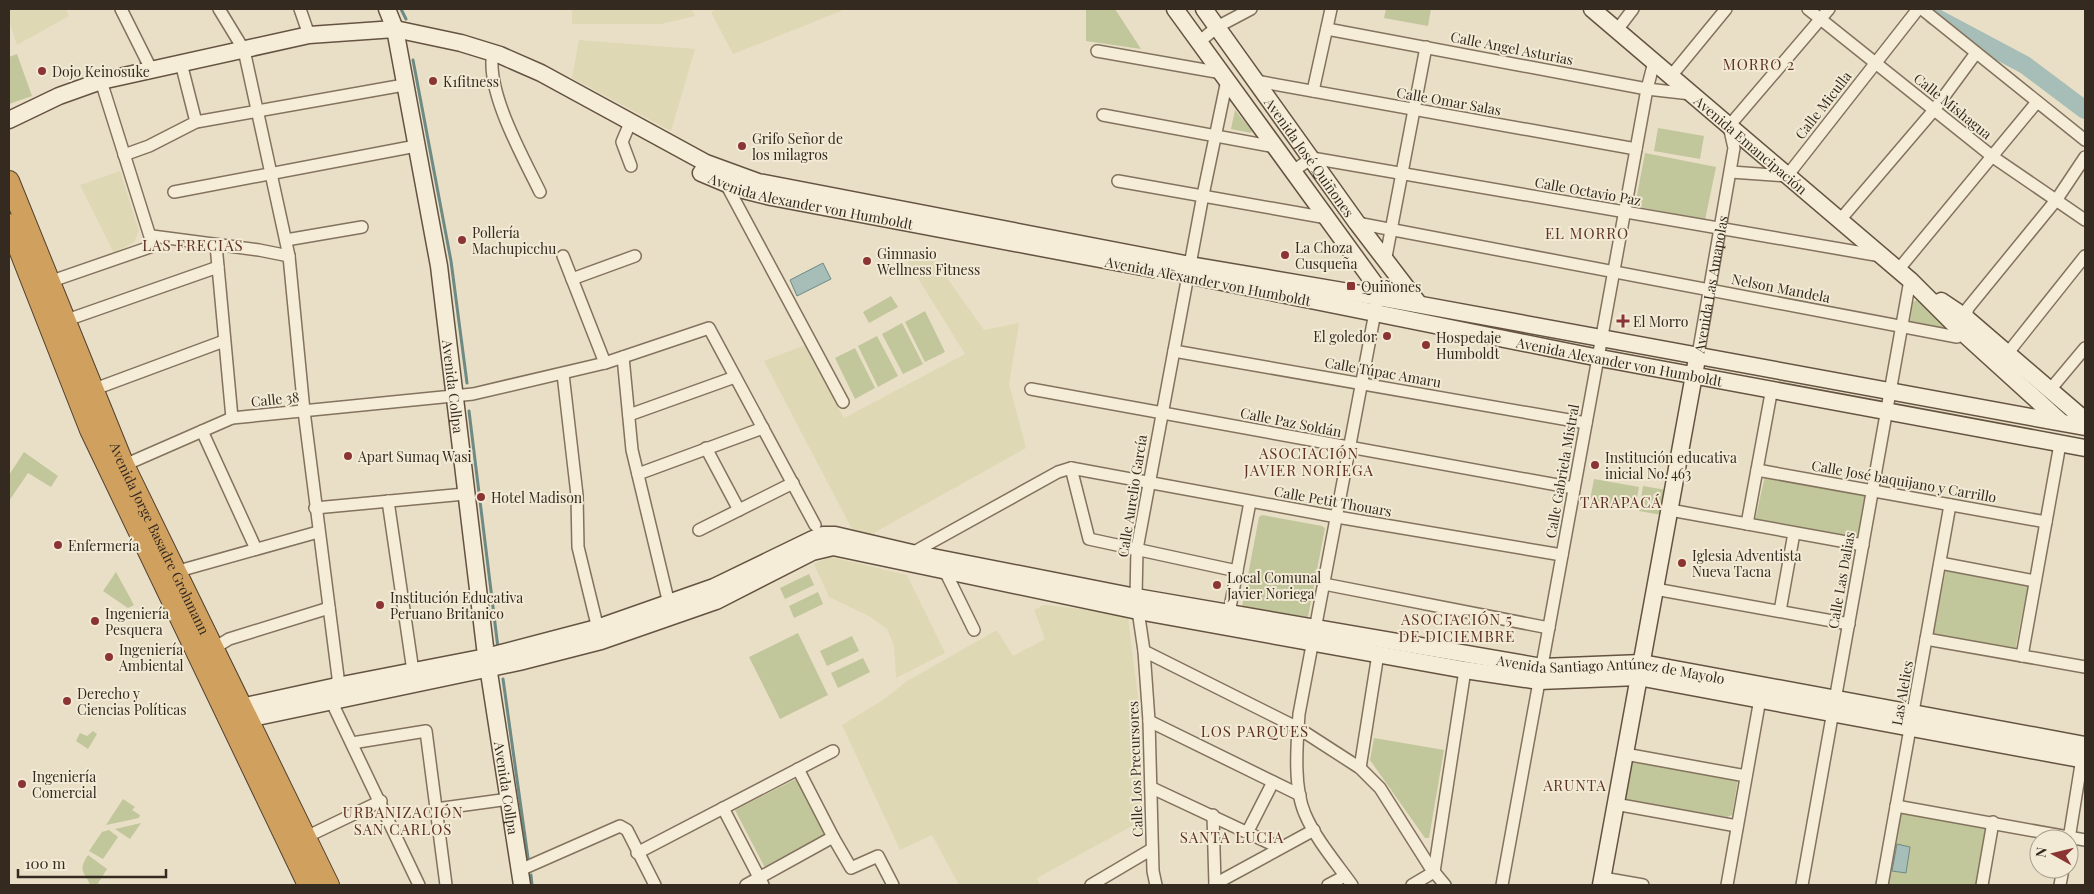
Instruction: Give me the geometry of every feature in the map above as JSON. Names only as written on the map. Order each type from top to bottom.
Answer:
[{"type":"highway","name":"Avenida Jorge Basadre Grohmann","points":[[9,181],[92,390],[117,468],[205,653],[308,885]]},
{"type":"highway","name":"Avenida Jorge Basadre Grohmann","points":[[9,224],[76,397],[176,572],[205,653],[244,713],[329,885]]},
{"type":"street","points":[[121,9],[151,69]]},
{"type":"street","points":[[220,9],[244,50],[289,256],[318,532],[338,677],[336,709],[419,885]]},
{"type":"street","points":[[300,9],[309,35]]},
{"type":"street","name":"Avenida Collpa","points":[[388,9],[395,33],[439,266],[465,494],[487,663],[521,878]]},
{"type":"street","name":"Avenida José Quiñones","points":[[1175,9],[1377,287],[1378,296]]},
{"type":"street","name":"Avenida José Quiñones","points":[[1204,9],[1357,223],[1419,304]]},
{"type":"street","points":[[1199,42],[1217,27],[1251,9]]},
{"type":"street","points":[[1313,91],[1331,9]]},
{"type":"street","name":"Avenida Emancipación","points":[[1592,9],[1964,325],[2061,422]]},
{"type":"street","points":[[1617,30],[1633,9]]},
{"type":"street","points":[[1671,76],[1726,9]]},
{"type":"street","name":"Calle Mishagua","points":[[1808,9],[1993,157],[2057,199],[2085,220]]},
{"type":"street","points":[[1729,126],[1829,9]]},
{"type":"street","name":"Calle Miculla","points":[[1788,176],[1918,9]]},
{"type":"street","points":[[1922,9],[2085,140]]},
{"type":"street","name":"Calle Angel Asturias","points":[[1327,29],[1647,89],[1691,94]]},
{"type":"street","name":"Avenida Alexander von Humboldt","points":[[9,120],[59,96],[101,81],[309,35],[358,32],[395,33],[466,44],[492,56],[541,73],[627,127],[692,157],[728,179],[786,188],[951,225],[1189,270],[1374,314],[2085,448]]},
{"type":"street","points":[[1386,262],[1426,47]]},
{"type":"street","points":[[1097,51],[1224,77]]},
{"type":"street","points":[[1840,220],[1934,110],[1976,53]]},
{"type":"street","points":[[492,56],[493,84],[540,192]]},
{"type":"street","name":"Calle Gabriela Mistral","points":[[1502,885],[1624,212],[1647,89],[1654,62]]},
{"type":"street","points":[[181,63],[196,122]]},
{"type":"street","name":"Calle Aurelio García","points":[[1144,651],[1137,604],[1137,549],[1161,413],[1216,135],[1224,77]]},
{"type":"street","points":[[49,282],[153,246],[152,236],[101,81]]},
{"type":"street","name":"Calle Omar Salas","points":[[1256,81],[1636,150]]},
{"type":"street","points":[[124,155],[149,146],[196,122],[404,85]]},
{"type":"street","points":[[1904,275],[2037,102]]},
{"type":"street","points":[[1103,115],[1275,147]]},
{"type":"street","name":"Avenida Las Amapolas","points":[[1602,882],[1731,172],[1734,148],[1729,126]]},
{"type":"street","points":[[627,127],[622,142],[631,166]]},
{"type":"street","points":[[174,192],[416,146]]},
{"type":"street","points":[[1964,325],[1968,308],[2057,199],[2085,157]]},
{"type":"street","points":[[1293,171],[1312,158]]},
{"type":"street","name":"Calle Octavio Paz","points":[[1312,158],[1883,257]]},
{"type":"street","points":[[1731,172],[1788,176]]},
{"type":"street","points":[[728,179],[843,402]]},
{"type":"street","points":[[1118,181],[1327,218]]},
{"type":"street","name":"Nelson Mandela","points":[[1357,223],[1957,337],[1964,325]]},
{"type":"street","points":[[286,240],[362,227]]},
{"type":"street","points":[[152,236],[289,256]]},
{"type":"street","points":[[216,244],[232,418]]},
{"type":"street","points":[[563,256],[606,363]]},
{"type":"street","points":[[572,279],[635,256]]},
{"type":"street","points":[[2007,354],[2085,256]]},
{"type":"street","points":[[64,321],[218,267]]},
{"type":"street","name":"Avenida Alexander von Humboldt","points":[[1189,270],[1378,296],[1601,339],[1698,355],[2085,427]]},
{"type":"street","name":"Calle Las Dalias","points":[[1802,885],[1902,327],[1904,275]]},
{"type":"street","points":[[1328,885],[1349,880],[1305,815],[1300,795],[1297,748],[1299,714],[1378,296]]},
{"type":"street","name":"Avenida Emancipación","points":[[1964,325],[2007,354],[2085,420]]},
{"type":"street","name":"Calle 38","points":[[117,468],[232,418],[485,392],[606,363],[709,328],[736,377]]},
{"type":"street","points":[[92,390],[224,341]]},
{"type":"street","points":[[2049,391],[2085,348]]},
{"type":"street","name":"Calle Túpac Amaru","points":[[1174,351],[1586,423]]},
{"type":"street","points":[[623,357],[632,450],[671,610]]},
{"type":"street","points":[[562,374],[577,495],[578,547],[599,635]]},
{"type":"street","points":[[629,415],[736,377],[815,525]]},
{"type":"street","points":[[1747,524],[1772,388]]},
{"type":"street","name":"Calle Paz Soldán","points":[[1031,389],[1574,488]]},
{"type":"street","points":[[638,474],[763,428]]},
{"type":"street","points":[[202,431],[256,549]]},
{"type":"street","points":[[2022,656],[2060,444]]},
{"type":"street","points":[[706,448],[739,510]]},
{"type":"street","points":[[912,553],[1058,472],[1071,468],[1089,539],[1237,570]]},
{"type":"street","name":"Calle Petit Thouars","points":[[1071,468],[1250,502],[1562,555]]},
{"type":"street","name":"Calle José baquijano y Carrillo","points":[[1757,470],[2046,522]]},
{"type":"street","points":[[699,530],[793,483]]},
{"type":"street","points":[[316,508],[465,494]]},
{"type":"street","points":[[388,501],[414,677]]},
{"type":"street","points":[[1229,613],[1250,502]]},
{"type":"street","name":"Las Alelies","points":[[1882,885],[1950,505]]},
{"type":"street","points":[[1670,510],[1863,545]]},
{"type":"street","points":[[176,572],[318,532]]},
{"type":"street","points":[[1780,611],[1794,533]]},
{"type":"street","points":[[671,610],[714,587],[823,535],[835,535],[912,553],[942,565],[974,630]]},
{"type":"street","points":[[244,713],[487,663],[599,635],[671,610],[716,601],[824,548],[841,548],[942,565],[1137,604]]},
{"type":"street","points":[[1940,564],[2035,581]]},
{"type":"street","points":[[1324,584],[1549,628]]},
{"type":"street","points":[[1655,589],[1849,624]]},
{"type":"street","name":"Avenida Santiago Antúnez de Mayolo","points":[[1137,604],[1229,613],[1378,654],[1466,670],[1540,674],[1640,670],[2085,750]]},
{"type":"street","name":"Avenida Santiago Antúnez de Mayolo","points":[[1137,604],[1540,674]]},
{"type":"street","points":[[205,653],[229,638],[329,608]]},
{"type":"street","points":[[1926,639],[2085,668]]},
{"type":"street","points":[[1144,651],[1298,728],[1360,768],[1380,788],[1434,872],[1445,885]]},
{"type":"street","name":"Calle Los Precursores","points":[[1144,651],[1152,788],[1152,849],[1156,885]]},
{"type":"street","points":[[1360,768],[1378,654]]},
{"type":"street","points":[[1434,872],[1466,670]]},
{"type":"street","name":"Avenida Santiago Antúnez de Mayolo","points":[[1640,670],[1760,700],[1834,706]]},
{"type":"street","points":[[1727,885],[1760,700]]},
{"type":"street","points":[[1149,721],[1300,795]]},
{"type":"street","points":[[352,743],[426,731],[446,885]]},
{"type":"street","points":[[2071,829],[2085,750]]},
{"type":"street","points":[[638,852],[833,751]]},
{"type":"street","points":[[1625,754],[1746,776]]},
{"type":"street","points":[[798,769],[851,868],[878,856],[893,885]]},
{"type":"street","points":[[1248,831],[1273,782]]},
{"type":"street","points":[[1152,788],[1248,831],[1280,848]]},
{"type":"street","points":[[436,809],[509,799]]},
{"type":"street","points":[[306,837],[381,801]]},
{"type":"street","points":[[1615,804],[1737,826]]},
{"type":"street","points":[[1896,806],[2029,830]]},
{"type":"street","points":[[723,808],[761,881]]},
{"type":"street","points":[[1213,815],[1215,885],[1314,830]]},
{"type":"street","points":[[1982,885],[1993,822]]},
{"type":"street","points":[[521,878],[620,826],[627,830],[655,885]]},
{"type":"street","points":[[746,885],[761,881],[833,837]]},
{"type":"street","points":[[1091,885],[1152,849]]},
{"type":"street","points":[[1412,885],[1434,872]]},
{"type":"street","points":[[1602,882],[1643,885]]},
{"type":"shaded area","points":[[9,9],[66,9],[69,16],[17,45],[9,20]]},
{"type":"shaded area","points":[[572,9],[692,9],[695,16],[661,24],[572,24]]},
{"type":"shaded area","points":[[717,9],[846,9],[733,54],[711,12]]},
{"type":"shaded area","points":[[579,40],[695,49],[671,131],[572,78]]},
{"type":"shaded area","points":[[120,171],[139,231],[134,242],[114,253],[80,185]]},
{"type":"shaded area","points":[[925,247],[984,330],[1019,323],[1009,384],[1026,448],[870,535],[853,531],[764,361],[805,345],[844,418],[965,354],[908,262]]},
{"type":"shaded area","points":[[830,557],[907,575],[945,653],[896,678],[894,646],[887,629],[869,616],[829,597],[814,564]]},
{"type":"shaded area","points":[[1044,605],[1089,610],[1128,618],[1139,705],[1141,821],[1037,878],[1040,885],[959,885],[932,835],[900,850],[842,725],[883,700],[907,681],[997,630],[1013,656],[1045,639],[1034,610]]},
{"type":"green space","points":[[1086,9],[1115,9],[1141,49],[1086,41]]},
{"type":"green space","points":[[1386,9],[1431,9],[1428,26],[1384,18]]},
{"type":"green space","points":[[17,54],[32,96],[9,104],[9,57]]},
{"type":"green space","points":[[1235,110],[1252,131],[1251,133],[1231,129]]},
{"type":"green space","points":[[1658,128],[1704,136],[1700,159],[1654,151]]},
{"type":"green space","points":[[1645,153],[1716,167],[1705,220],[1635,206]]},
{"type":"green space","points":[[891,296],[898,307],[869,323],[863,312]]},
{"type":"green space","points":[[1921,300],[1952,332],[1913,325],[1910,321],[1913,302]]},
{"type":"green space","points":[[925,311],[945,352],[925,362],[905,322]]},
{"type":"green space","points":[[902,323],[923,364],[903,374],[882,334]]},
{"type":"green space","points":[[877,336],[898,376],[878,387],[858,346]]},
{"type":"green space","points":[[855,348],[875,388],[855,399],[835,358]]},
{"type":"green space","points":[[24,452],[58,476],[51,487],[28,473],[9,501],[9,475]]},
{"type":"green space","points":[[1765,476],[1865,494],[1857,539],[1755,520]]},
{"type":"green space","points":[[1594,479],[1639,487],[1635,508],[1590,500]]},
{"type":"green space","points":[[1643,486],[1666,490],[1662,515],[1639,511]]},
{"type":"green space","points":[[1262,515],[1325,528],[1308,617],[1242,607],[1259,517]]},
{"type":"green space","points":[[1946,569],[2028,585],[2015,651],[1933,635]]},
{"type":"green space","points":[[116,572],[134,605],[128,608],[103,591]]},
{"type":"green space","points":[[809,574],[814,585],[785,599],[780,588]]},
{"type":"green space","points":[[818,592],[823,604],[794,618],[789,606]]},
{"type":"green space","points":[[798,633],[828,695],[780,719],[749,657]]},
{"type":"green space","points":[[852,636],[859,651],[827,666],[820,651]]},
{"type":"green space","points":[[863,658],[870,672],[838,688],[831,673]]},
{"type":"green space","points":[[93,731],[97,734],[88,749],[76,741],[80,733],[87,736]]},
{"type":"green space","points":[[1374,738],[1444,750],[1429,838],[1425,838],[1370,760]]},
{"type":"green space","points":[[1631,761],[1738,779],[1732,815],[1727,817],[1624,800]]},
{"type":"green space","points":[[796,779],[825,836],[765,868],[735,810]]},
{"type":"green space","points":[[123,799],[135,807],[132,810],[140,815],[139,818],[106,825]]},
{"type":"green space","points":[[1901,810],[1989,826],[1978,885],[1886,885]]},
{"type":"green space","points":[[141,823],[130,839],[115,829]]},
{"type":"green space","points":[[109,830],[118,837],[103,859],[89,851],[102,832]]},
{"type":"green space","points":[[88,855],[107,869],[97,885],[90,885],[82,869]]},
{"type":"water","points":[[823,263],[831,279],[797,296],[790,280]]},
{"type":"water","points":[[1897,844],[1910,847],[1906,873],[1892,871]]},
{"type":"waterway","points":[[401,9],[406,19]]},
{"type":"waterway","points":[[1933,16],[2025,65],[2085,110]]},
{"type":"waterway","points":[[413,60],[451,261],[467,383]]},
{"type":"waterway","points":[[469,411],[498,648]]},
{"type":"waterway","points":[[503,679],[528,858]]},
{"type":"waterway","points":[[531,875],[532,885]]},
{"type":"place","name":"Dojo Keinosuke","points":[[42,71]]},
{"type":"place","name":"K1fitness","points":[[433,81]]},
{"type":"place","name":"Grifo Señor de los milagros","points":[[742,146]]},
{"type":"place","name":"Pollería Machupicchu","points":[[462,240]]},
{"type":"place","name":"La Choza Cusqueña","points":[[1285,255]]},
{"type":"place","name":"Gimnasio Wellness Fitness","points":[[867,261]]},
{"type":"place","name":"Quiñones","points":[[1351,286]]},
{"type":"place","name":"El Morro","points":[[1623,321]]},
{"type":"place","name":"El goledor","points":[[1387,336]]},
{"type":"place","name":"Hospedaje Humboldt","points":[[1426,345]]},
{"type":"place","name":"Apart Sumaq Wasi","points":[[348,456]]},
{"type":"place","name":"Institución educativa inicial No. 463","points":[[1595,465]]},
{"type":"place","name":"Hotel Madison","points":[[481,497]]},
{"type":"place","name":"Enfermería","points":[[58,545]]},
{"type":"place","name":"Iglesia Adventista Nueva Tacna","points":[[1682,563]]},
{"type":"place","name":"Local Comunal Javier Noriega","points":[[1217,585]]},
{"type":"place","name":"Institución Educativa Peruano Britanico","points":[[380,605]]},
{"type":"place","name":"Ingeniería Pesquera","points":[[95,621]]},
{"type":"place","name":"Ingeniería Ambiental","points":[[109,657]]},
{"type":"place","name":"Derecho y Ciencias Políticas","points":[[67,701]]},
{"type":"place","name":"Ingeniería Comercial","points":[[22,784]]},
{"type":"district","name":"MORRO 2","points":[[1759,64]]},
{"type":"district","name":"EL MORRO","points":[[1587,233]]},
{"type":"district","name":"LAS FRECIAS","points":[[193,245]]},
{"type":"district","name":"ASOCIACIÓN JAVIER NORIEGA","points":[[1309,462]]},
{"type":"district","name":"TARAPACÁ","points":[[1621,502]]},
{"type":"district","name":"ASOCIACIÓN 5 DE DICIEMBRE","points":[[1457,628]]},
{"type":"district","name":"LOS PARQUES","points":[[1255,731]]},
{"type":"district","name":"ARUNTA","points":[[1575,785]]},
{"type":"district","name":"URBANIZACIÓN SAN CARLOS","points":[[403,820]]},
{"type":"district","name":"SANTA LUCIA","points":[[1232,837]]}]
